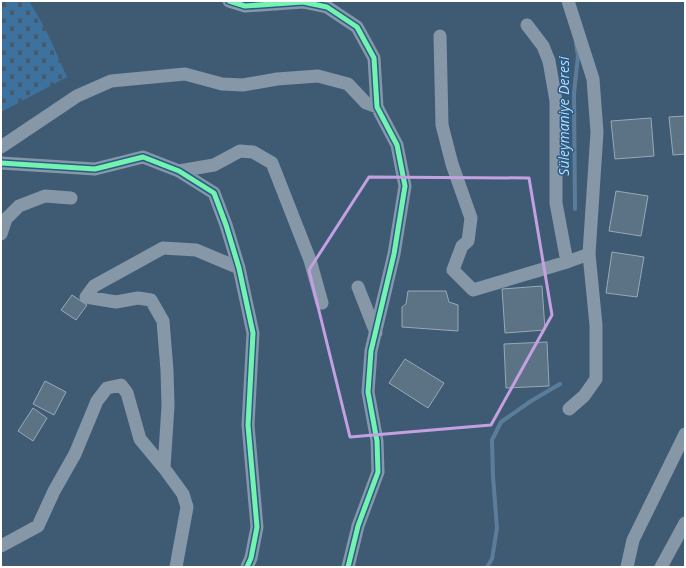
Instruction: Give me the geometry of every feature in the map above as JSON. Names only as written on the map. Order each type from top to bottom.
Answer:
[{"type":"street","points":[[229,1],[246,6],[303,2],[327,7],[357,27],[374,58],[377,106],[398,145],[405,186],[394,254],[372,351],[368,392],[377,441],[378,472],[358,526],[348,567]]},
{"type":"street","points":[[568,1],[593,79],[597,132],[589,254],[596,325],[596,379],[584,396],[569,408]]},
{"type":"street","points":[[527,24],[543,46],[549,61],[556,100],[556,203],[567,262]]},
{"type":"street","points":[[440,36],[442,125],[452,164],[471,218],[468,241],[462,246],[453,270],[473,290],[589,254]]},
{"type":"street","points":[[1,147],[78,96],[111,81],[185,74],[222,84],[243,85],[278,79],[318,76],[348,84],[366,103],[377,106]]},
{"type":"street","points":[[179,171],[214,165],[240,151],[253,152],[272,163],[310,260],[322,303]]},
{"type":"street","points":[[1,163],[95,169],[143,157],[179,171],[214,194],[226,225],[239,268],[253,333],[248,425],[257,527],[251,558],[247,567]]},
{"type":"street","points":[[1,234],[6,219],[19,206],[45,196],[71,198]]},
{"type":"street","points":[[164,468],[168,406],[163,321],[151,300],[138,298],[116,302],[86,297],[94,286],[163,248],[196,250],[239,268]]},
{"type":"street","points":[[358,287],[376,333]]},
{"type":"street","points":[[1,546],[38,526],[54,491],[74,454],[97,401],[107,388],[121,385],[127,393],[140,439],[183,494],[187,507],[176,567]]},
{"type":"street","points":[[627,567],[633,540],[685,434]]},
{"type":"street","points":[[661,567],[685,523]]},
{"type":"highlighted area","points":[[369,177],[529,178],[552,315],[491,425],[350,437],[309,270]]},
{"type":"green space","points":[[1,1],[29,1],[46,30],[67,77],[1,112]]},
{"type":"building","points":[[685,116],[685,154],[673,155],[669,117]]},
{"type":"building","points":[[651,118],[654,156],[615,159],[611,121]]},
{"type":"building","points":[[616,191],[648,196],[641,236],[609,231]]},
{"type":"building","points":[[612,252],[644,257],[637,297],[606,293]]},
{"type":"building","points":[[542,286],[545,330],[505,333],[502,289]]},
{"type":"building","points":[[408,291],[446,291],[449,302],[458,305],[458,331],[402,327],[402,307],[406,304]]},
{"type":"building","points":[[72,295],[87,305],[76,320],[61,310]]},
{"type":"building","points":[[547,342],[549,386],[506,388],[504,344]]},
{"type":"building","points":[[405,359],[444,383],[428,408],[389,383]]},
{"type":"building","points":[[45,381],[66,392],[54,415],[33,404]]},
{"type":"building","points":[[33,408],[47,418],[33,441],[18,431]]},
{"type":"waterway","name":"Süleymaniye Deresi","points":[[575,209],[574,93],[578,56],[576,44]]},
{"type":"waterway","name":"Süleymaniye Deresi","points":[[487,567],[492,559],[497,528],[492,440],[501,422],[531,401],[560,384]]},
{"type":"cycle path","points":[[229,1],[245,6],[303,2],[327,7],[357,27],[374,58],[377,107],[397,145],[405,186],[394,254],[371,351],[368,392],[377,441],[378,472],[358,526],[348,567]]},
{"type":"cycle path","points":[[1,163],[95,169],[143,157],[179,171],[214,193],[226,225],[239,268],[253,333],[248,425],[257,527],[251,558],[247,567]]}]
